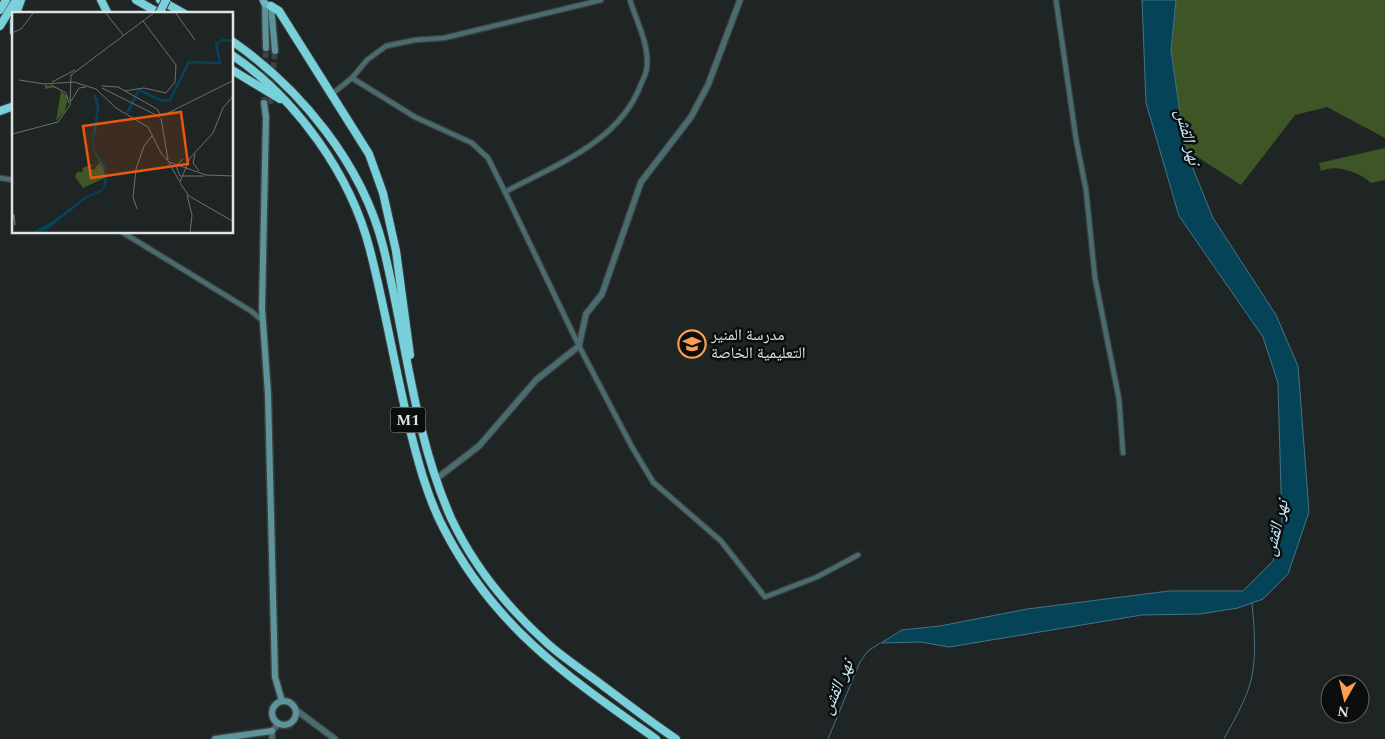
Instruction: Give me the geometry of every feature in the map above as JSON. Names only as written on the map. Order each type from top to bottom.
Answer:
[{"type":"highway","points":[[0,10],[6,0]]},
{"type":"highway","points":[[0,26],[16,0]]},
{"type":"highway","points":[[101,0],[107,12]]},
{"type":"highway","points":[[136,0],[157,12]]},
{"type":"highway","points":[[160,0],[181,12]]},
{"type":"highway","points":[[161,12],[166,0]]},
{"type":"highway","points":[[267,2],[279,11],[370,154],[383,193],[396,251],[416,409]]},
{"type":"highway","name":"M1","points":[[234,42],[254,57],[288,88],[339,150],[357,183],[382,245],[416,409],[436,479],[457,528],[475,559],[503,598],[548,644],[676,739]]},
{"type":"highway","name":"M1","points":[[234,56],[253,69],[287,104],[323,147],[357,210],[370,249],[401,393],[422,477],[443,528],[480,590],[514,629],[563,673],[656,739]]},
{"type":"highway","points":[[234,71],[253,81],[287,104]]},
{"type":"highway","points":[[0,111],[12,107]]},
{"type":"main road","points":[[266,48],[267,2]]},
{"type":"main road","points":[[267,2],[274,51]]},
{"type":"main road","points":[[267,103],[263,321],[268,394],[275,677],[282,701]]},
{"type":"main road","points":[[282,701],[289,702],[296,710],[295,718],[290,724],[279,724],[273,717],[273,709],[282,701]]},
{"type":"main road","points":[[215,739],[272,731]]},
{"type":"street","points":[[332,94],[352,78],[367,60],[386,46],[415,40],[451,36],[601,0]]},
{"type":"street","points":[[505,192],[593,144],[618,125],[633,102],[647,68],[647,53],[630,0]]},
{"type":"street","points":[[436,479],[479,446],[536,380],[579,346],[586,314],[602,294],[641,182],[690,117],[708,85],[740,0]]},
{"type":"street","points":[[1056,0],[1076,139],[1086,190],[1096,278],[1119,399],[1123,454]]},
{"type":"street","points":[[352,78],[414,117],[472,142],[488,158],[579,346],[632,447],[653,482],[721,541],[765,597],[817,577],[858,555]]},
{"type":"street","points":[[125,234],[251,311],[263,321]]},
{"type":"street","points":[[296,710],[335,739]]},
{"type":"street","points":[[272,739],[272,731],[279,724]]},
{"type":"green space","points":[[1176,0],[1385,0],[1385,138],[1327,107],[1295,115],[1241,185],[1185,149],[1171,50]]},
{"type":"green space","points":[[1385,148],[1385,180],[1371,183],[1360,175],[1347,170],[1333,168],[1321,171],[1319,163]]},
{"type":"water","points":[[1142,0],[1176,0],[1171,50],[1185,149],[1213,218],[1276,315],[1298,366],[1309,512],[1288,574],[1263,599],[1238,608],[1200,614],[1142,615],[949,647],[921,642],[881,643],[902,630],[940,626],[1027,609],[1169,591],[1243,591],[1273,561],[1282,525],[1278,383],[1263,337],[1179,216],[1146,103]]},
{"type":"waterway","points":[[1224,739],[1242,706],[1251,679],[1255,645],[1252,603]]},
{"type":"waterway","name":"نهر القش","points":[[828,739],[860,662],[868,651],[880,643]]},
{"type":"tunnel","points":[[264,103],[266,48]]},
{"type":"tunnel","points":[[270,104],[275,51]]},
{"type":"place","name":"مدرسة المنير التعليمية الخاصة","points":[[692,344]]}]
